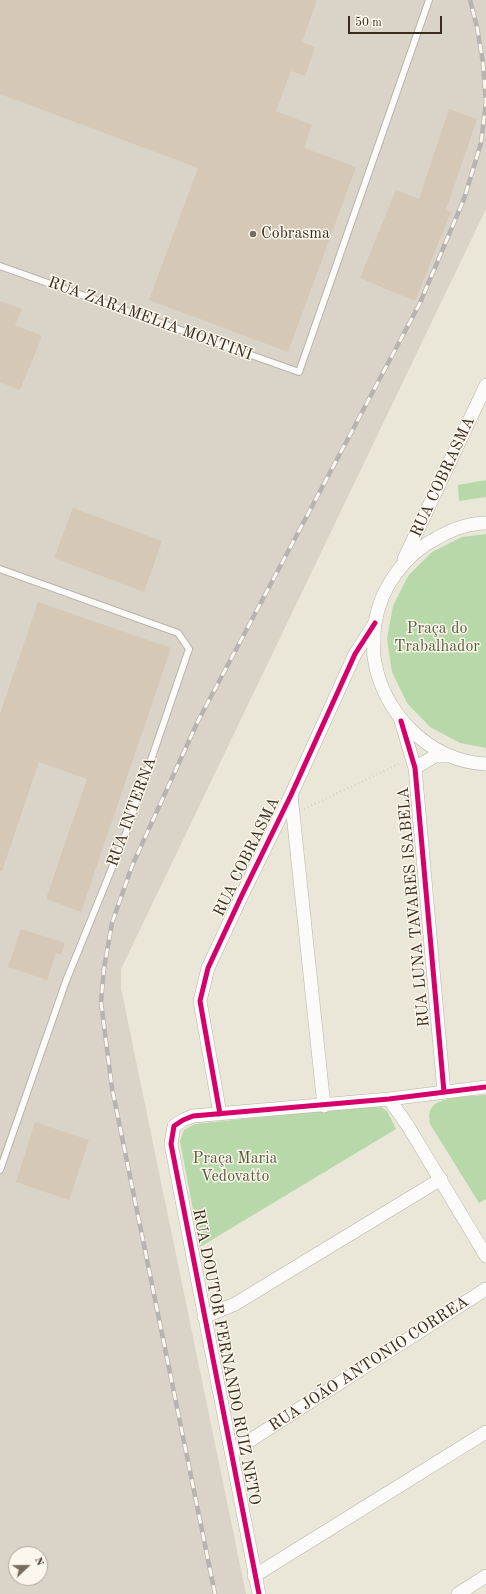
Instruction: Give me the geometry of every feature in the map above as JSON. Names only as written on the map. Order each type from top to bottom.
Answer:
[{"type":"street","name":"RUA COBRASMA","points":[[401,566],[485,387]]},
{"type":"street","points":[[486,523],[452,530],[424,544],[401,566],[384,593],[375,624],[374,657],[383,691],[401,721],[423,741],[448,756],[486,764]]},
{"type":"street","name":"RUA COBRASMA","points":[[220,1114],[200,1000],[211,962],[242,894],[291,795],[355,654],[375,624]]},
{"type":"street","points":[[355,654],[361,653],[374,657]]},
{"type":"street","name":"RUA LUNA TAVARES ISABELA","points":[[401,721],[414,763],[444,1092]]},
{"type":"street","name":"RUA LUNA TAVARES ISABELA","points":[[414,763],[435,756],[448,756]]},
{"type":"street","points":[[291,795],[324,1106]]},
{"type":"street","points":[[220,1114],[324,1106],[486,1087]]},
{"type":"street","points":[[390,1099],[441,1179],[486,1256]]},
{"type":"street","name":"RUA DOUTOR FERNANDO RUIZ NETO","points":[[220,1114],[193,1116],[183,1120],[174,1126],[171,1144],[232,1452],[254,1576],[259,1594]]},
{"type":"street","points":[[204,1316],[236,1304],[441,1179]]},
{"type":"street","name":"RUA JOÃO ANTONIO CORREA","points":[[232,1452],[486,1289]]},
{"type":"street","points":[[254,1576],[486,1432]]},
{"type":"street","points":[[458,1594],[486,1576]]},
{"type":"lane","name":"RUA ZARAMELIA MONTINI","points":[[0,266],[299,372],[429,0]]},
{"type":"lane","name":"RUA INTERNA","points":[[0,569],[178,633],[189,649],[125,836],[66,981],[0,1170]]},
{"type":"path","points":[[293,814],[414,763]]},
{"type":"shaded area","points":[[0,0],[486,0],[486,209],[121,969],[121,988],[246,1594],[0,1594]]},
{"type":"green space","points":[[486,480],[486,497],[459,501],[458,485]]},
{"type":"green space","name":"Praça do Trabalhador","points":[[486,534],[486,748],[460,743],[430,727],[407,703],[392,672],[387,639],[393,606],[408,576],[432,552],[462,537]]},
{"type":"green space","points":[[486,1095],[486,1199],[479,1203],[430,1124],[429,1114],[433,1106],[446,1099]]},
{"type":"green space","name":"Praça Maria Vedovatto","points":[[378,1105],[387,1111],[396,1129],[200,1247],[180,1141],[184,1130],[195,1124]]},
{"type":"building","name":"Cobrasma","points":[[0,0],[317,0],[302,42],[315,47],[305,76],[291,71],[276,111],[312,125],[304,148],[356,167],[288,352],[149,300],[198,168],[0,94]]},
{"type":"building","points":[[449,109],[477,119],[446,210],[451,212],[415,301],[360,278],[396,190],[419,199]]},
{"type":"building","points":[[0,301],[22,309],[15,325],[42,336],[20,390],[0,382]]},
{"type":"building","points":[[73,508],[162,541],[144,592],[54,558]]},
{"type":"building","points":[[38,602],[171,648],[81,912],[46,899],[87,779],[39,762],[2,871],[0,871],[0,714]]},
{"type":"building","points":[[21,929],[65,943],[61,955],[56,953],[47,980],[8,967]]},
{"type":"building","points":[[35,1122],[89,1140],[69,1200],[16,1182]]},
{"type":"railway","points":[[215,1594],[112,1088],[101,1002],[104,968],[112,923],[132,866],[198,721],[420,303],[464,199],[481,143],[486,102],[483,63],[477,27],[470,0]]},
{"type":"cycle path","points":[[220,1114],[200,1001],[208,968],[291,795],[355,654],[375,623]]},
{"type":"cycle path","points":[[401,721],[415,768],[444,1092]]},
{"type":"cycle path","points":[[259,1594],[171,1144],[174,1126],[193,1116],[389,1099],[486,1087]]},
{"type":"place","name":"Cobrasma","points":[[253,234]]}]
